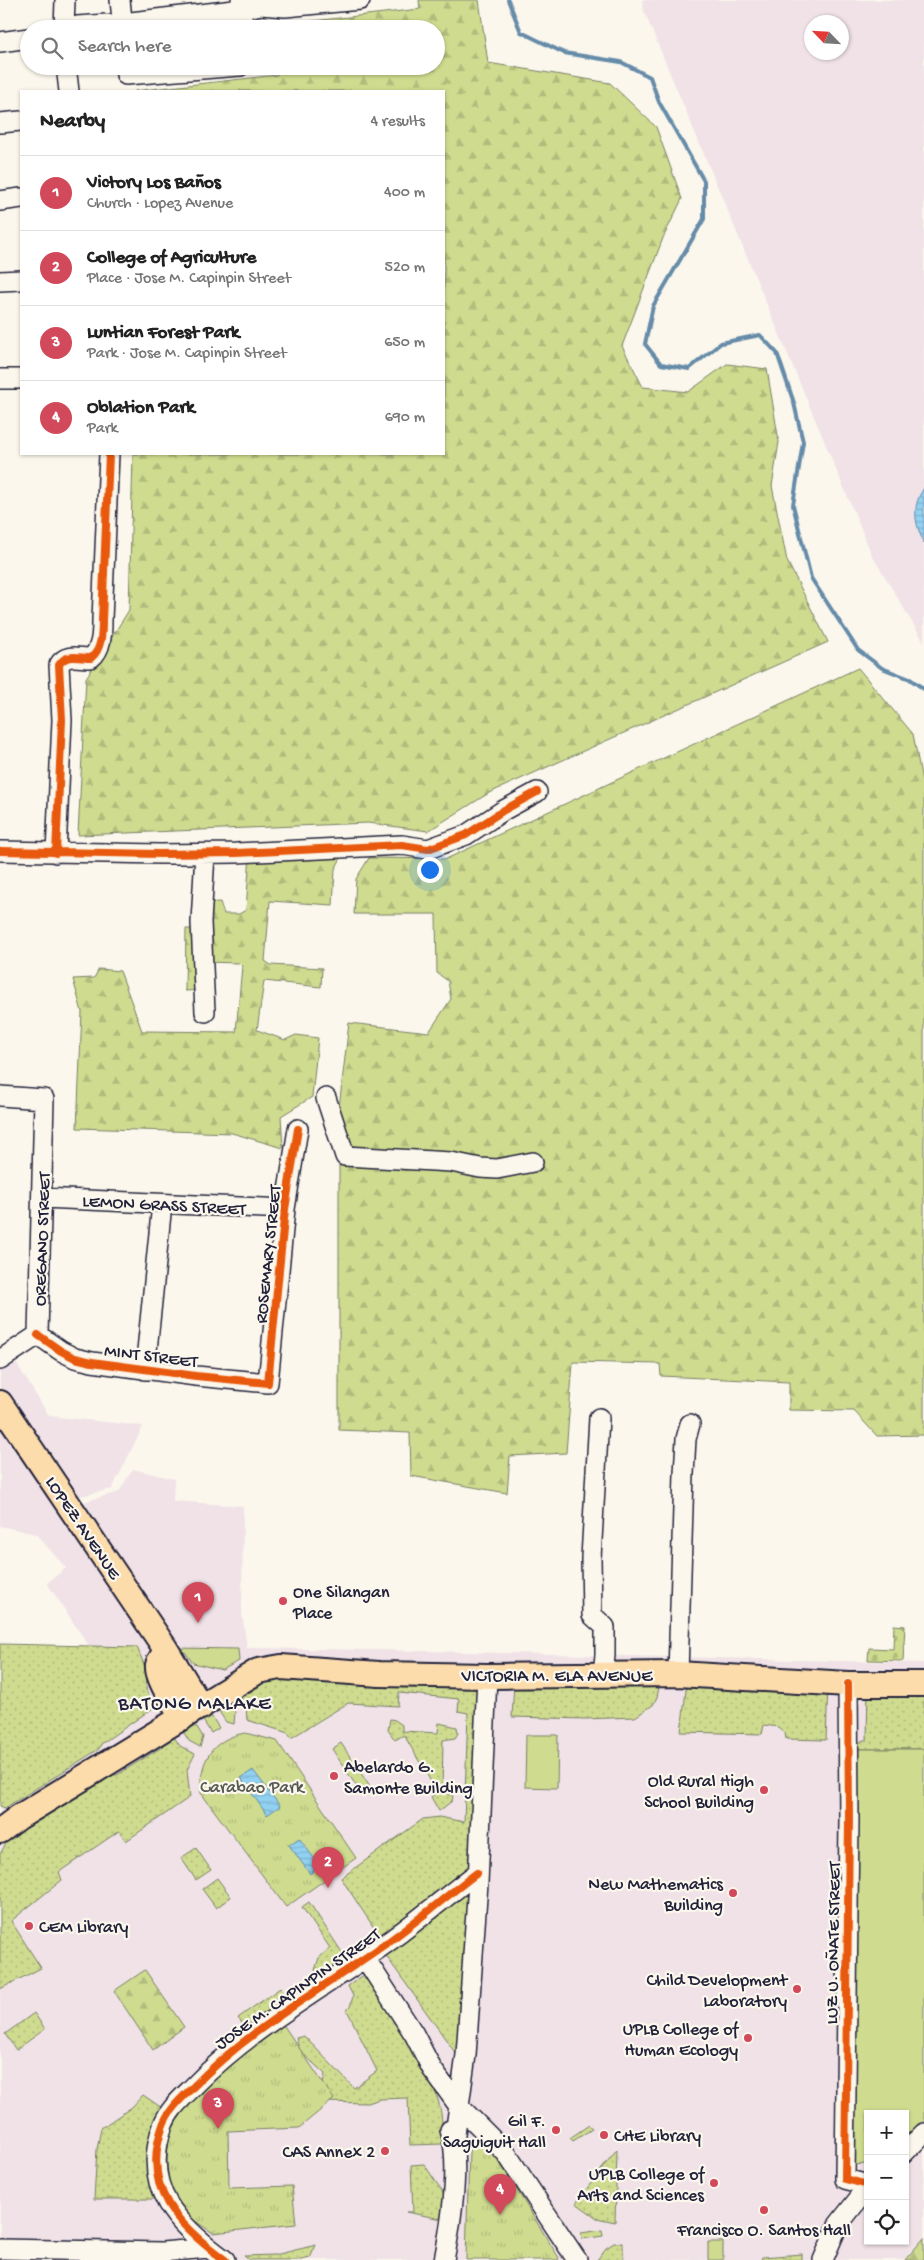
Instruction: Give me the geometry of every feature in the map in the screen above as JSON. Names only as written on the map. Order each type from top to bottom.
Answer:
[{"type":"main road","name":"LOPEZ AVENUE","points":[[0,1403],[167,1652],[192,1712]]},
{"type":"main road","name":"VICTORIA M. ELA AVENUE","points":[[0,1831],[19,1817],[258,1670],[280,1667],[379,1674],[487,1676],[678,1674],[848,1684],[924,1684]]},
{"type":"street","points":[[65,0],[71,20]]},
{"type":"street","points":[[74,20],[77,0]]},
{"type":"street","points":[[120,0],[122,20]]},
{"type":"street","points":[[156,20],[242,5],[285,7],[360,0]]},
{"type":"street","points":[[242,5],[243,20]]},
{"type":"street","points":[[0,42],[20,39]]},
{"type":"street","points":[[67,75],[69,90]]},
{"type":"street","points":[[80,75],[81,90]]},
{"type":"street","points":[[0,123],[20,121]]},
{"type":"street","points":[[0,201],[20,198]]},
{"type":"street","points":[[0,281],[20,280]]},
{"type":"street","points":[[0,379],[20,379]]},
{"type":"street","points":[[56,853],[62,720],[58,665],[68,657],[91,658],[96,654],[100,645],[109,455]]},
{"type":"street","points":[[0,851],[96,854],[205,854],[402,845],[428,849],[466,835],[504,810],[538,792]]},
{"type":"street","points":[[205,854],[201,922],[205,1012]]},
{"type":"street","name":"OREGANO STREET","points":[[0,1096],[44,1099],[43,1198],[38,1335]]},
{"type":"street","points":[[326,1098],[345,1156],[451,1162],[480,1168],[497,1168],[533,1162]]},
{"type":"street","name":"ROSEMARY STREET","points":[[268,1383],[285,1209],[298,1129]]},
{"type":"street","name":"LEMON GRASS STREET","points":[[43,1198],[285,1209]]},
{"type":"street","points":[[145,1370],[162,1204]]},
{"type":"street","points":[[0,1360],[38,1335]]},
{"type":"street","name":"MINT STREET","points":[[38,1335],[75,1358],[110,1366],[268,1383]]},
{"type":"street","points":[[599,1418],[591,1558],[592,1615],[605,1627],[603,1675]]},
{"type":"street","points":[[678,1674],[684,1474],[686,1439],[690,1424]]},
{"type":"street","points":[[444,2260],[450,2228],[454,2142],[466,2055],[487,1676]]},
{"type":"street","name":"LUZ U. OÑATE STREET","points":[[848,1684],[849,1820],[845,2179],[864,2185]]},
{"type":"street","name":"JOSE M. CAPINPIN STREET","points":[[225,2260],[209,2248],[169,2208],[161,2193],[157,2161],[163,2125],[172,2108],[219,2061],[282,2014],[365,1958],[477,1873]]},
{"type":"street","points":[[365,1958],[414,2034],[432,2069],[458,2105],[506,2153],[577,2260]]},
{"type":"street","points":[[432,2069],[454,2142]]},
{"type":"street","points":[[909,2148],[924,2133]]},
{"type":"street","points":[[823,2260],[838,2225],[864,2191]]},
{"type":"street","points":[[0,2248],[162,2252],[209,2248]]},
{"type":"shaded area","points":[[642,0],[924,0],[924,642],[872,555],[644,11]]},
{"type":"shaded area","points":[[13,1358],[49,1416],[143,1426],[112,1489],[76,1497],[80,1503],[119,1492],[133,1469],[174,1479],[173,1501],[243,1506],[242,1614],[247,1648],[924,1663],[924,2260],[0,2260],[0,1644],[89,1646],[47,1583],[66,1568],[36,1534],[0,1526],[0,1368]]},
{"type":"green space","points":[[419,0],[479,0],[488,63],[610,83],[656,127],[682,199],[663,238],[622,346],[643,387],[688,392],[727,364],[767,369],[779,442],[772,486],[787,561],[828,642],[489,793],[428,831],[368,823],[78,835],[86,678],[129,610],[133,455],[445,455],[445,90],[144,90],[277,75],[445,75],[445,20],[322,20],[420,9]]},
{"type":"green space","points":[[858,668],[913,734],[924,791],[924,1435],[877,1436],[854,1411],[789,1410],[789,1382],[661,1376],[660,1364],[573,1362],[566,1453],[510,1456],[507,1493],[411,1476],[410,1433],[339,1430],[339,1108],[349,1023],[429,1032],[451,999],[448,981],[437,973],[436,914],[354,914],[356,879],[369,858],[446,859]]},
{"type":"green space","points":[[345,851],[335,869],[333,905],[270,901],[265,961],[271,965],[322,968],[321,987],[264,981],[257,1030],[285,1040],[296,1035],[318,1038],[312,1097],[281,1116],[283,1148],[232,1133],[77,1128],[82,1012],[73,979],[94,978],[99,969],[120,971],[142,1031],[236,1032],[242,966],[239,963],[205,962],[202,990],[185,991],[186,929],[201,929],[203,903],[220,902],[224,914],[239,914],[246,910],[250,854]]},
{"type":"green space","points":[[894,1625],[905,1626],[903,1661],[868,1660],[869,1648],[893,1649]]},
{"type":"green space","points":[[0,1644],[137,1647],[147,1672],[146,1690],[156,1706],[101,1744],[99,1749],[5,1808],[0,1806]]},
{"type":"green space","points":[[174,1648],[238,1649],[239,1661],[222,1670],[193,1663],[185,1652],[179,1655]]},
{"type":"green space","points":[[265,1679],[483,1679],[464,2065],[384,1953],[382,1940],[341,1878],[423,1819],[439,1817],[464,1822],[468,1713],[458,1711],[459,1699],[399,1693],[398,1706],[348,1703],[291,1738],[288,1733],[247,1720],[246,1707],[238,1695]]},
{"type":"green space","points":[[687,1682],[828,1684],[826,1740],[786,1739],[785,1733],[778,1727],[764,1725],[762,1734],[681,1732]]},
{"type":"green space","points":[[514,1683],[660,1683],[653,1705],[635,1717],[586,1719],[512,1717]]},
{"type":"green space","points":[[868,1685],[924,1688],[924,1749],[850,1749],[863,1740],[867,1740]]},
{"type":"green space","points":[[228,1700],[235,1712],[234,1724],[226,1722],[220,1713],[221,1704]]},
{"type":"green space","points":[[210,1714],[219,1728],[211,1733],[202,1719]]},
{"type":"green space","points":[[390,1719],[402,1725],[402,1731],[438,1733],[439,1723],[457,1727],[458,1733],[455,1738],[443,1740],[442,1791],[453,1796],[452,1801],[439,1811],[431,1797],[437,1792],[404,1735],[395,1740],[388,1730]]},
{"type":"green space","points":[[187,1726],[197,1727],[203,1737],[200,1747],[189,1741],[182,1730]]},
{"type":"green space","name":"Carabao Park","points":[[245,1733],[277,1741],[356,1858],[286,1907],[201,1793],[202,1771],[210,1753],[224,1740]]},
{"type":"green space","points":[[172,1734],[180,1746],[195,1754],[187,1770],[190,1797],[126,1841],[119,1831],[59,1872],[62,1880],[11,1921],[41,1968],[0,1989],[0,1854],[9,1838],[18,1830],[107,1774],[117,1775],[162,1747],[166,1738]]},
{"type":"green space","points":[[526,1735],[558,1735],[557,1788],[525,1787]]},
{"type":"green space","points":[[341,1743],[372,1790],[363,1796],[332,1749]]},
{"type":"green space","points":[[850,1749],[924,1749],[924,2125],[909,2139],[909,2110],[864,2110],[864,2164],[848,2165]]},
{"type":"green space","points":[[196,1848],[211,1870],[196,1880],[181,1858]]},
{"type":"green space","points":[[217,1878],[231,1897],[216,1908],[202,1889]]},
{"type":"green space","points":[[309,1902],[349,1963],[248,2031],[238,2018],[280,1988],[290,1999],[321,1979],[315,1970],[319,1958],[330,1948],[302,1907]]},
{"type":"green space","points":[[145,1970],[184,2027],[153,2050],[114,1991]]},
{"type":"green space","points":[[365,1974],[423,2062],[441,2112],[443,2144],[410,2145],[408,2098],[380,2099],[368,2103],[319,2102],[325,2074],[300,2051],[296,2038],[304,2036],[354,2088],[377,2071],[347,2010],[350,2007],[353,1996],[348,1986]]},
{"type":"green space","points":[[34,2013],[45,2029],[16,2050],[5,2034]]},
{"type":"green space","points":[[282,2023],[334,2099],[299,2128],[228,2131],[229,2188],[292,2186],[296,2224],[213,2233],[186,2214],[179,2207],[174,2197],[167,2169],[171,2132],[183,2109],[208,2083]]},
{"type":"green space","points":[[143,2095],[162,2108],[149,2178],[155,2199],[94,2199],[97,2149],[101,2128],[132,2107]]},
{"type":"green space","points":[[589,2125],[592,2129],[573,2141],[570,2138]]},
{"type":"green space","points":[[481,2140],[489,2145],[559,2258],[558,2260],[466,2260],[469,2151],[471,2143]]},
{"type":"green space","points":[[617,2149],[615,2222],[597,2218],[576,2203]]},
{"type":"green space","points":[[424,2164],[444,2194],[442,2219],[406,2212],[413,2212],[411,2165]]},
{"type":"green space","points":[[602,2230],[603,2236],[582,2239],[581,2233]]},
{"type":"green space","points":[[924,2238],[924,2260],[905,2260]]},
{"type":"green space","points":[[708,2242],[723,2242],[723,2260],[708,2260]]},
{"type":"green space","points":[[614,2243],[623,2243],[623,2260],[597,2260],[606,2248]]},
{"type":"green space","points":[[316,2245],[310,2258],[302,2260],[249,2260],[244,2256],[275,2255]]},
{"type":"green space","points":[[802,2254],[802,2260],[761,2260],[762,2257]]},
{"type":"water","points":[[924,488],[924,543],[918,529],[916,509],[917,502]]},
{"type":"water","points":[[253,1770],[280,1806],[267,1815],[241,1778]]},
{"type":"water","points":[[299,1838],[320,1866],[310,1874],[289,1845]]},
{"type":"waterway","points":[[508,0],[521,32],[564,53],[621,62],[650,77],[659,102],[704,181],[704,219],[653,306],[645,344],[661,364],[689,369],[721,343],[760,335],[777,353],[794,403],[803,442],[793,505],[811,578],[858,650],[882,668],[910,679],[924,689]]},
{"type":"cycle path","points":[[56,853],[62,720],[59,665],[62,661],[69,658],[91,658],[95,654],[101,640],[109,455]]},
{"type":"cycle path","points":[[0,851],[160,854],[236,853],[402,845],[428,849],[466,835],[504,810],[537,792]]},
{"type":"cycle path","points":[[38,1335],[61,1351],[75,1358],[92,1362],[196,1376],[268,1383],[285,1209],[298,1129]]},
{"type":"cycle path","points":[[848,1684],[849,1820],[845,2179],[864,2184]]},
{"type":"cycle path","points":[[225,2260],[192,2233],[179,2219],[168,2203],[160,2186],[156,2168],[157,2147],[163,2125],[169,2114],[176,2104],[214,2066],[237,2047],[284,2012],[393,1938],[477,1873]]},
{"type":"place","name":"One Silangan Place","points":[[283,1601]]},
{"type":"place","name":"Victory Los Baños","points":[[198,1623]]},
{"type":"place","name":"Abelardo G. Samonte Building","points":[[334,1776]]},
{"type":"place","name":"Old Rural High School Building","points":[[764,1790]]},
{"type":"place","name":"College of Agriculture","points":[[328,1888]]},
{"type":"place","name":"New Mathematics Building","points":[[733,1893]]},
{"type":"place","name":"CEM Library","points":[[29,1926]]},
{"type":"place","name":"Child Development Laboratory","points":[[797,1989]]},
{"type":"place","name":"UPLB College of Human Ecology","points":[[748,2038]]},
{"type":"place","name":"Luntian Forest Park","points":[[218,2129]]},
{"type":"place","name":"Gil F. Saguiguit Hall","points":[[556,2130]]},
{"type":"place","name":"CHE Library","points":[[604,2135]]},
{"type":"place","name":"CAS Annex 2","points":[[385,2151]]},
{"type":"place","name":"UPLB College of Arts and Sciences","points":[[714,2183]]},
{"type":"place","name":"Francisco O. Santos Hall","points":[[764,2210]]},
{"type":"place","name":"Oblation Park","points":[[500,2215]]},
{"type":"district","name":"BATONG MALAKE","points":[[195,1702]]}]
